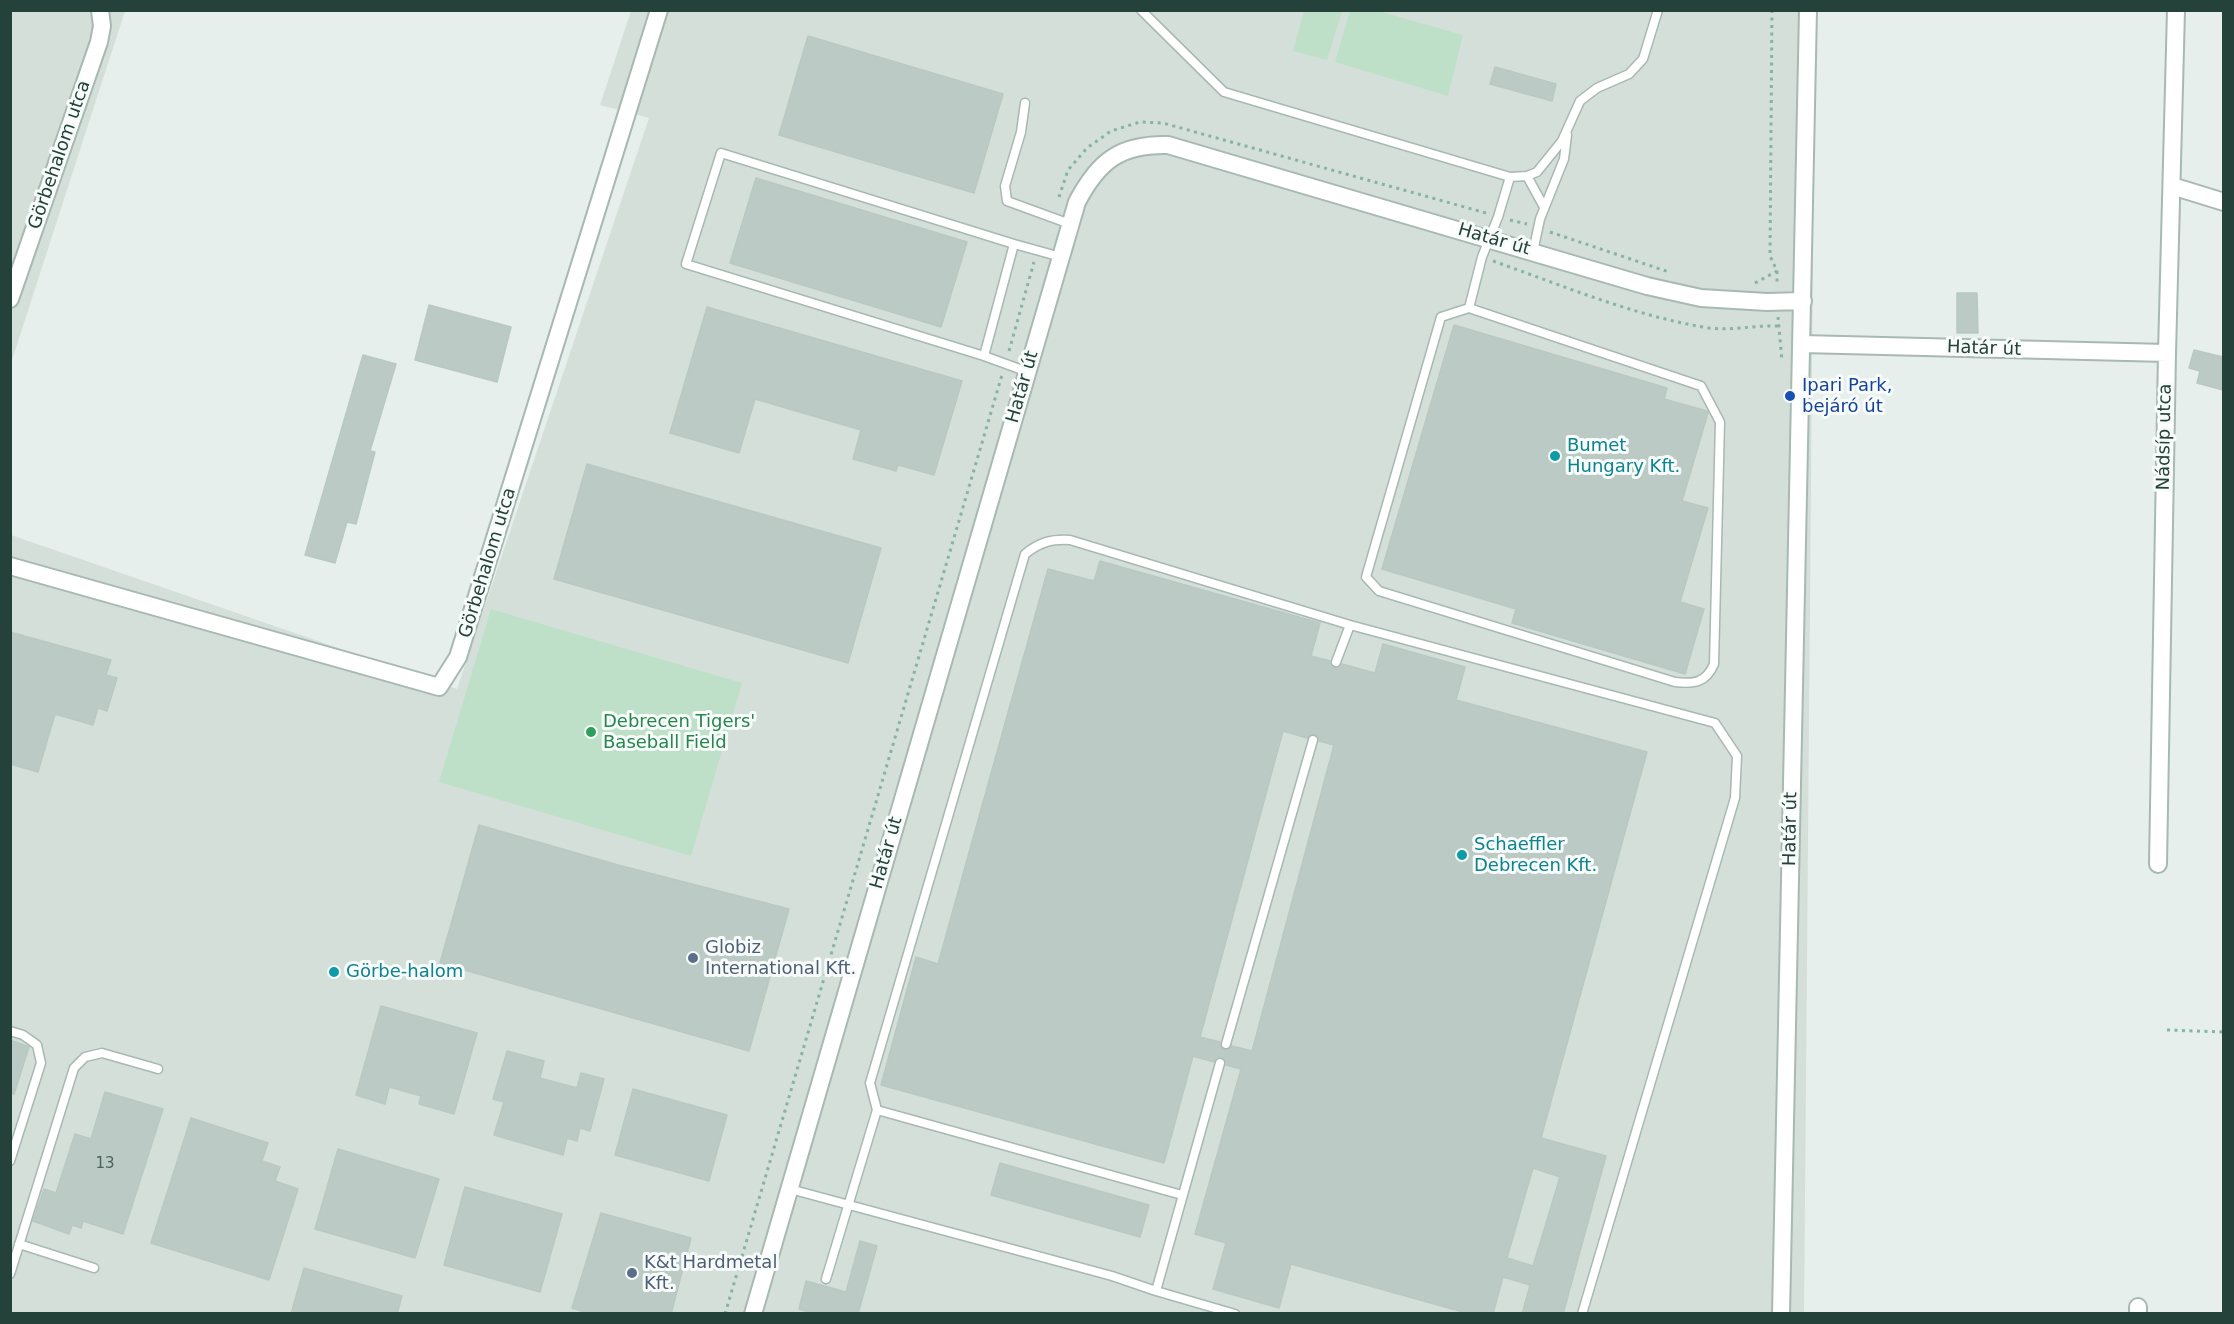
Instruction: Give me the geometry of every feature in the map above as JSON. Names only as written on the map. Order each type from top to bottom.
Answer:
[{"type":"street","name":"Görbehalom utca","points":[[10,299],[99,42],[102,26],[100,10]]},
{"type":"street","name":"Görbehalom utca","points":[[10,566],[439,687],[459,657],[659,10]]},
{"type":"street","name":"Határ út","points":[[1780,1314],[1808,10]]},
{"type":"street","name":"Nádsíp utca","points":[[2158,864],[2176,10]]},
{"type":"street","name":"Határ út","points":[[753,1314],[1070,224],[1087,182],[1101,165],[1131,148],[1149,145],[1168,146],[1647,286],[1701,298],[1767,302],[1803,301]]},
{"type":"street","points":[[2172,186],[2223,202]]},
{"type":"street","name":"Határ út","points":[[1802,344],[2167,353]]},
{"type":"lane","points":[[1141,10],[1224,92],[1510,177],[1527,176],[1537,172],[1567,131],[1580,101],[1597,88],[1629,74],[1643,59],[1658,10]]},
{"type":"lane","points":[[1025,103],[1022,132],[1005,186],[1007,201],[1070,224]]},
{"type":"lane","points":[[1533,252],[1544,207],[1564,159],[1567,131]]},
{"type":"lane","points":[[1028,372],[984,356],[686,264],[721,153],[1061,257]]},
{"type":"lane","points":[[1527,176],[1544,207]]},
{"type":"lane","points":[[1469,308],[1482,257],[1498,217],[1510,177]]},
{"type":"lane","points":[[984,356],[1014,244]]},
{"type":"lane","points":[[1469,308],[1701,386],[1720,422],[1714,664],[1710,674],[1702,681],[1692,684],[1663,679],[1379,591],[1366,577],[1441,317],[1469,308]]},
{"type":"lane","points":[[826,1279],[877,1110],[870,1083],[1025,554],[1037,544],[1052,539],[1070,540],[1350,625],[1715,723],[1737,756],[1735,798],[1582,1314]]},
{"type":"lane","points":[[1336,662],[1350,625]]},
{"type":"lane","points":[[1226,1044],[1313,740]]},
{"type":"lane","points":[[10,1032],[23,1035],[37,1045],[41,1063],[10,1161]]},
{"type":"lane","points":[[10,1274],[74,1068],[85,1057],[102,1053],[158,1069]]},
{"type":"lane","points":[[1156,1291],[1220,1064]]},
{"type":"lane","points":[[877,1110],[1182,1195]]},
{"type":"lane","points":[[790,1189],[1112,1276],[1235,1314]]},
{"type":"lane","points":[[20,1244],[94,1268]]},
{"type":"path","points":[[1754,283],[1777,271],[1770,256],[1772,10]]},
{"type":"path","points":[[1052,219],[1068,170],[1087,148],[1111,131],[1140,123],[1163,123],[1538,227],[1673,273]]},
{"type":"path","points":[[725,1314],[1037,250]]},
{"type":"path","points":[[2167,1030],[2223,1032]]},
{"type":"shaded area","points":[[11,11],[125,11],[11,363]]},
{"type":"shaded area","points":[[631,11],[1815,11],[1804,1313],[11,1314],[11,535],[457,689],[649,118],[600,105]]},
{"type":"green space","points":[[1304,11],[1342,11],[1327,60],[1293,51]]},
{"type":"green space","points":[[1350,11],[1378,11],[1463,35],[1448,96],[1335,62]]},
{"type":"green space","name":"Debrecen Tigers' Baseball Field","points":[[491,609],[742,683],[691,856],[439,782]]},
{"type":"building","points":[[808,36],[1003,94],[974,193],[779,135]]},
{"type":"building","points":[[1495,67],[1556,84],[1552,101],[1490,84]]},
{"type":"building","points":[[756,178],[967,242],[941,327],[730,263]]},
{"type":"building","points":[[1957,293],[1977,293],[1978,333],[1957,333]]},
{"type":"building","points":[[429,305],[511,327],[497,382],[415,360]]},
{"type":"building","points":[[707,307],[962,381],[934,475],[898,465],[896,471],[853,459],[861,430],[755,399],[739,453],[670,433]]},
{"type":"building","name":"Bumet Hungary Kft.","points":[[1454,325],[1667,388],[1664,399],[1707,411],[1682,501],[1708,508],[1680,602],[1704,609],[1685,674],[1512,623],[1516,609],[1382,569]]},
{"type":"building","points":[[2194,350],[2223,357],[2223,390],[2197,383],[2200,371],[2189,368]]},
{"type":"building","points":[[363,355],[396,364],[370,451],[375,452],[356,524],[347,522],[335,563],[305,555]]},
{"type":"building","points":[[587,464],[881,548],[848,663],[554,579]]},
{"type":"building","name":"Schaeffler Debrecen Kft.","points":[[1100,561],[1320,623],[1311,656],[1330,661],[1334,668],[1342,664],[1375,673],[1383,644],[1465,667],[1456,700],[1647,752],[1541,1138],[1606,1156],[1563,1314],[1522,1314],[1530,1285],[1503,1277],[1493,1314],[1470,1314],[1291,1264],[1279,1308],[1213,1289],[1226,1243],[1195,1234],[1241,1069],[1226,1065],[1222,1057],[1218,1057],[1214,1062],[1193,1056],[1164,1163],[881,1085],[916,957],[938,964],[1048,569],[1094,581]],"holes":[[[1283,731],[1307,738],[1314,734],[1318,736],[1319,741],[1334,745],[1252,1051],[1232,1046],[1225,1050],[1221,1048],[1220,1042],[1200,1037]],[[1533,1168],[1560,1177],[1533,1266],[1507,1258]]]},
{"type":"building","points":[[10,632],[111,660],[106,675],[117,678],[107,711],[98,708],[93,725],[55,714],[38,772],[10,764]]},
{"type":"building","points":[[479,825],[618,865],[789,909],[749,1051],[440,963]]},
{"type":"building","points":[[381,1006],[477,1033],[454,1114],[419,1104],[421,1096],[389,1087],[385,1104],[356,1095]]},
{"type":"building","points":[[10,1040],[29,1047],[14,1094],[10,1094]]},
{"type":"building","points":[[507,1051],[544,1061],[540,1078],[577,1088],[581,1073],[604,1079],[590,1131],[580,1128],[577,1141],[567,1138],[563,1155],[494,1135],[504,1102],[493,1099]]},
{"type":"building","points":[[633,1089],[727,1115],[709,1181],[615,1155]]},
{"type":"building","points":[[105,1092],[163,1109],[123,1234],[83,1221],[81,1228],[72,1225],[69,1234],[33,1221],[44,1189],[56,1193],[75,1134],[91,1139]]},
{"type":"building","points":[[191,1118],[268,1143],[262,1161],[280,1167],[275,1181],[298,1189],[269,1280],[151,1243]]},
{"type":"building","points":[[338,1149],[439,1179],[415,1258],[315,1229]]},
{"type":"building","points":[[1000,1163],[1149,1205],[1140,1237],[991,1195]]},
{"type":"building","points":[[465,1187],[562,1214],[540,1292],[444,1265]]},
{"type":"building","name":"K&t Hardmetal Kft.","points":[[601,1213],[691,1238],[671,1314],[591,1314],[572,1308]]},
{"type":"building","points":[[860,1241],[877,1246],[858,1314],[815,1314],[799,1309],[806,1281],[846,1292]]},
{"type":"building","points":[[304,1268],[402,1296],[397,1314],[291,1314]]},
{"type":"place","name":"Ipari Park, bejáró út","points":[[1790,396]]},
{"type":"place","name":"Bumet Hungary Kft.","points":[[1555,456]]},
{"type":"place","name":"Debrecen Tigers' Baseball Field","points":[[591,732]]},
{"type":"place","name":"Schaeffler Debrecen Kft.","points":[[1462,855]]},
{"type":"place","name":"Globiz International Kft.","points":[[693,958]]},
{"type":"place","name":"Görbe-halom","points":[[334,972]]},
{"type":"place","name":"K&t Hardmetal Kft.","points":[[632,1273]]}]
